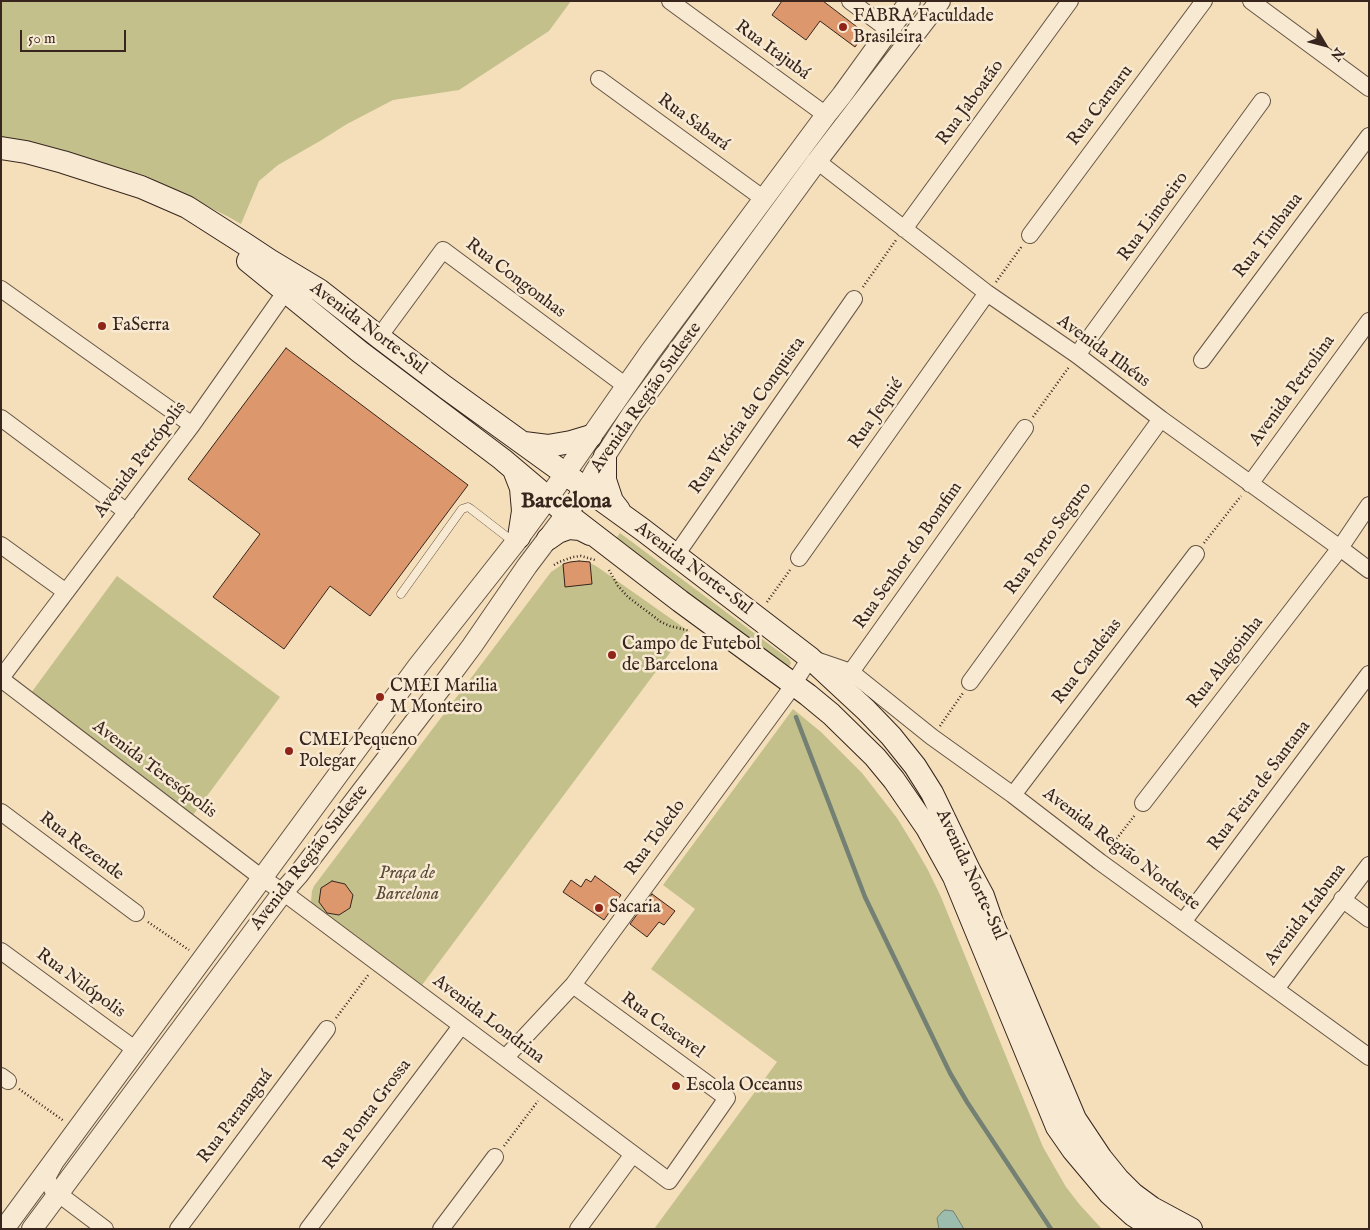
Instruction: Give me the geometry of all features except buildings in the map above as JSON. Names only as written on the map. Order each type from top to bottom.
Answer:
[{"type":"main road","name":"Avenida Norte-Sul","points":[[1,148],[26,152],[79,167],[141,187],[187,207],[319,290],[378,337],[586,488],[810,658],[891,736],[915,766],[932,793],[983,896],[992,922],[1075,1119],[1101,1158],[1133,1194],[1152,1208],[1192,1229]]},
{"type":"main road","name":"Avenida Norte-Sul","points":[[1,160],[55,172],[110,188],[132,196],[206,233],[242,257],[360,352],[502,459],[567,514],[598,550],[680,601],[832,714],[880,763],[912,805],[932,836],[954,877],[1057,1127],[1073,1150],[1110,1194],[1133,1214],[1155,1229]]},
{"type":"main road","points":[[523,443],[548,446],[591,436]]},
{"type":"main road","points":[[605,456],[605,480],[612,501],[622,515]]},
{"type":"main road","points":[[513,469],[521,488],[523,511],[517,540]]},
{"type":"main road","points":[[548,539],[558,532],[569,528],[580,530],[598,550]]},
{"type":"street","name":"Rua Itajubá","points":[[670,1],[826,115]]},
{"type":"street","points":[[850,1],[889,30]]},
{"type":"street","name":"Avenida Região Sudeste","points":[[5,1224],[56,1159],[418,666],[517,540],[626,386],[910,1]]},
{"type":"street","name":"Avenida Região Sudeste","points":[[32,1229],[283,892],[444,685],[527,566],[586,488],[632,414],[818,161],[940,1]]},
{"type":"street","name":"Rua Jaboatão","points":[[904,229],[1070,1]]},
{"type":"street","name":"Rua Caruaru","points":[[1030,235],[1204,1]]},
{"type":"street","points":[[1251,1],[1369,88]]},
{"type":"street","name":"Rua Sabará","points":[[599,79],[764,199]]},
{"type":"street","name":"Rua Limoeiro","points":[[1077,355],[1262,101]]},
{"type":"street","name":"Rua Timbaua","points":[[1202,360],[1369,136]]},
{"type":"street","name":"Avenida Ilhéus","points":[[818,161],[987,293],[1077,355],[1161,420],[1369,570]]},
{"type":"street","name":"Rua Congonhas","points":[[378,337],[443,250],[626,386]]},
{"type":"street","points":[[286,291],[289,287],[302,286],[319,290]]},
{"type":"street","points":[[1,289],[192,425]]},
{"type":"street","name":"Avenida Petrópolis","points":[[1,679],[192,425],[286,291]]},
{"type":"street","name":"Rua Jequié","points":[[799,558],[987,293]]},
{"type":"street","name":"Rua Vitória da Conquista","points":[[676,556],[854,299]]},
{"type":"street","name":"Avenida Petrolina","points":[[1250,484],[1369,321]]},
{"type":"street","points":[[1,418],[127,512]]},
{"type":"street","name":"Rua Porto Seguro","points":[[970,682],[1161,420]]},
{"type":"street","name":"Rua Senhor do Bomfim","points":[[851,672],[1025,428]]},
{"type":"street","name":"Rua Alagoinha","points":[[1143,803],[1340,548],[1369,505]]},
{"type":"street","points":[[1,545],[66,592]]},
{"type":"street","name":"Rua Candeias","points":[[1013,795],[1196,554]]},
{"type":"street","points":[[448,628],[471,638],[472,646]]},
{"type":"street","points":[[810,658],[851,672]]},
{"type":"street","name":"Rua Toledo","points":[[506,1058],[573,985],[794,684],[810,658]]},
{"type":"street","points":[[418,666],[436,683],[444,685]]},
{"type":"street","name":"Avenida Região Nordeste","points":[[851,672],[932,737],[1013,795],[1100,862],[1369,1057]]},
{"type":"street","name":"Rua Feira de Santana","points":[[1183,922],[1369,674]]},
{"type":"street","name":"Avenida Teresópolis","points":[[1,679],[283,892]]},
{"type":"street","name":"Rua Rezende","points":[[1,812],[136,913]]},
{"type":"street","name":"Avenida Itabuna","points":[[1276,989],[1369,865]]},
{"type":"street","name":"Avenida Londrina","points":[[283,892],[668,1181]]},
{"type":"street","points":[[1342,899],[1369,919]]},
{"type":"street","name":"Rua Nilópolis","points":[[1,951],[136,1050]]},
{"type":"street","name":"Rua Cascavel","points":[[573,985],[727,1098],[668,1181]]},
{"type":"street","name":"Rua Ponta Grossa","points":[[308,1229],[461,1026]]},
{"type":"street","name":"Rua Paranaguá","points":[[178,1229],[327,1029]]},
{"type":"street","points":[[578,1229],[633,1154]]},
{"type":"street","points":[[441,1229],[495,1157]]},
{"type":"street","points":[[56,1159],[47,1178],[52,1189],[105,1229]]},
{"type":"lane","points":[[401,594],[462,509],[468,507],[517,540]]},
{"type":"path","points":[[854,299],[904,229]]},
{"type":"path","points":[[987,293],[1030,235]]},
{"type":"path","points":[[1025,428],[1077,355]]},
{"type":"path","points":[[1196,554],[1250,484]]},
{"type":"path","points":[[554,565],[573,557],[588,558],[598,550]]},
{"type":"path","points":[[756,617],[799,558]]},
{"type":"path","points":[[604,565],[610,571],[623,593],[633,601],[661,622],[692,632]]},
{"type":"path","points":[[932,737],[970,682]]},
{"type":"path","points":[[1100,862],[1143,803]]},
{"type":"path","points":[[136,913],[202,960]]},
{"type":"path","points":[[327,1029],[378,963]]},
{"type":"path","points":[[5,1079],[77,1130]]},
{"type":"path","points":[[495,1157],[547,1090]]},
{"type":"green space","points":[[1,1],[571,1],[549,31],[459,90],[393,100],[347,124],[278,165],[259,181],[241,224],[144,175],[40,147],[1,141]]},
{"type":"green space","points":[[620,533],[789,659],[790,665],[788,667],[615,540]]},
{"type":"green space","name":"Praça de Barcelona","points":[[579,561],[588,562],[596,566],[687,630],[419,989],[313,907],[311,901],[312,891],[551,572],[563,564]]},
{"type":"green space","points":[[117,576],[280,697],[193,815],[31,693]]},
{"type":"green space","points":[[793,709],[821,732],[862,773],[897,818],[913,844],[941,897],[1043,1147],[1066,1187],[1102,1229],[964,1229],[955,1214],[949,1210],[937,1218],[939,1229],[654,1229],[777,1062],[651,969],[695,909],[663,885]]},
{"type":"shaded area","points":[[945,1210],[953,1211],[964,1229],[939,1229],[937,1218]]},
{"type":"waterway","points":[[796,717],[865,897],[950,1073],[1051,1229]]},
{"type":"place","name":"FABRA Faculdade Brasileira","points":[[843,27]]},
{"type":"place","name":"FaSerra","points":[[102,326]]},
{"type":"place","name":"Campo de Futebol de Barcelona","points":[[612,655]]},
{"type":"place","name":"CMEI Marilia M Monteiro","points":[[380,697]]},
{"type":"place","name":"CMEI Pequeno Polegar","points":[[289,751]]},
{"type":"place","name":"Sacaria","points":[[599,908]]},
{"type":"place","name":"Escola Oceanus","points":[[676,1086]]},
{"type":"district","name":"Barcelona","points":[[566,502]]}]
